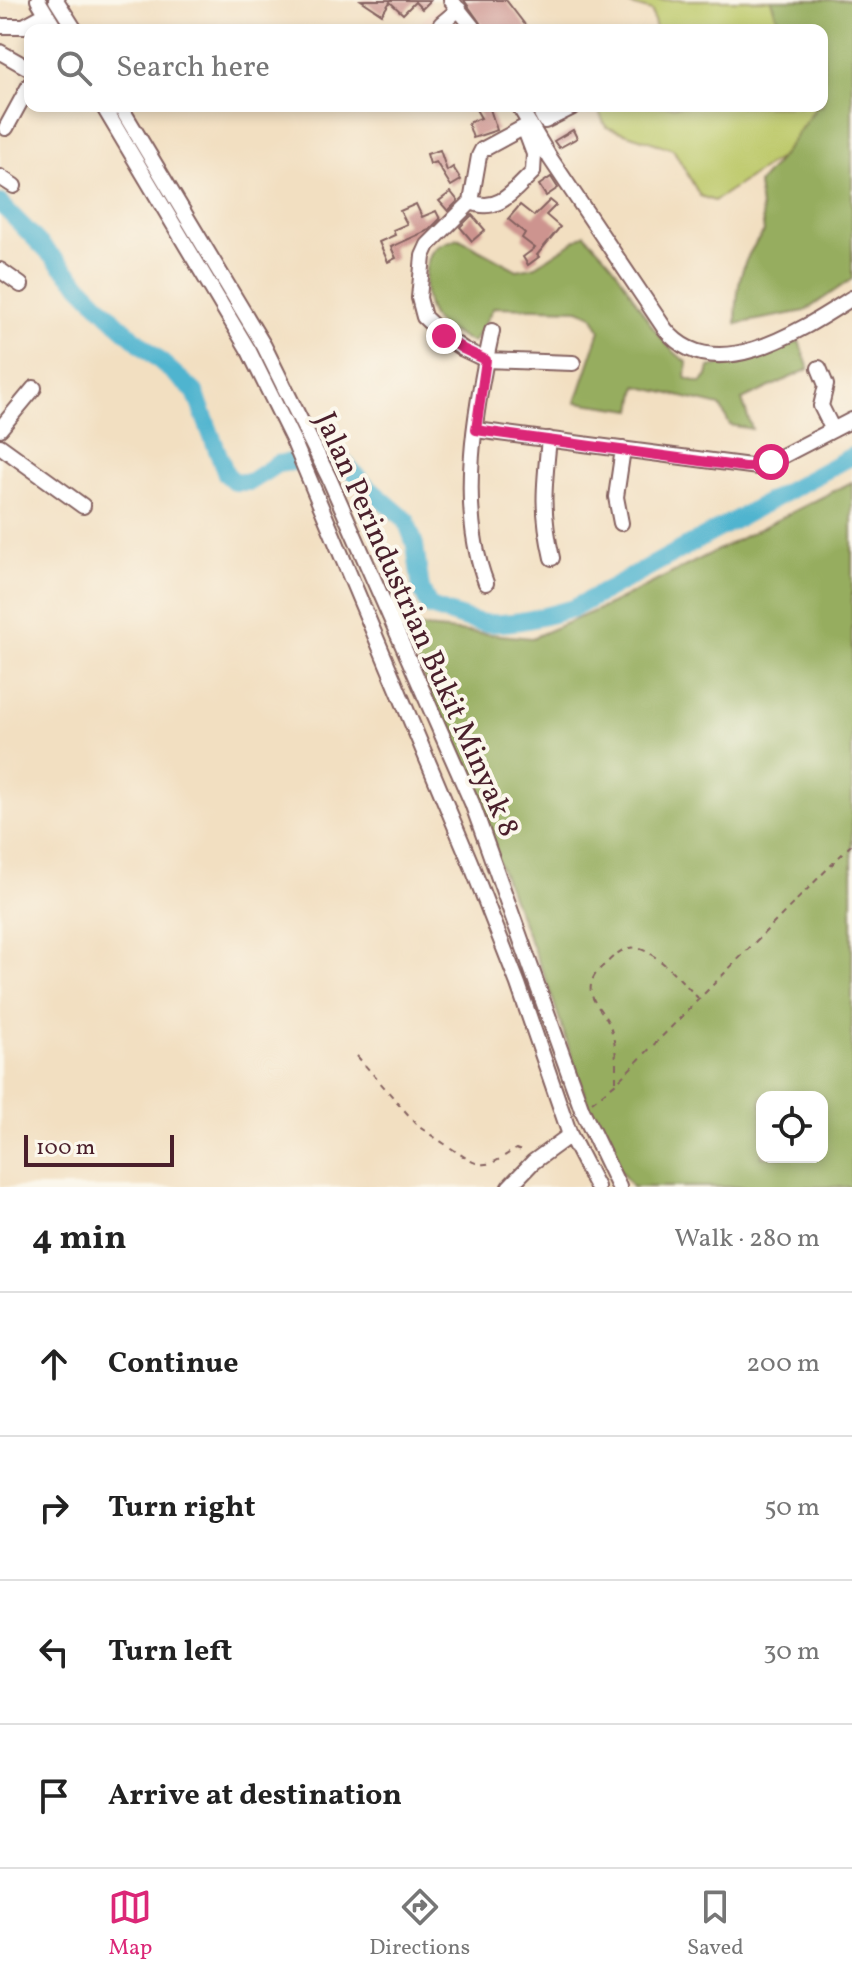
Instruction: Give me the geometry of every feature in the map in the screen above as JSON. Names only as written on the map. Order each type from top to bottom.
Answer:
[{"type":"street","points":[[38,0],[52,24]]},
{"type":"street","points":[[56,0],[71,24]]},
{"type":"street","points":[[441,24],[455,4],[470,24]]},
{"type":"street","points":[[28,24],[46,14]]},
{"type":"street","points":[[0,26],[24,26]]},
{"type":"street","points":[[0,52],[24,66]]},
{"type":"street","points":[[6,128],[24,95]]},
{"type":"street","name":"Jalan Perindustrian Bukit Minyak 8","points":[[107,112],[249,351],[293,440],[518,984],[570,1135],[597,1187]]},
{"type":"street","name":"Jalan Perindustrian Bukit Minyak 8","points":[[124,112],[264,346],[329,478],[472,803],[582,1110],[619,1187]]},
{"type":"street","points":[[540,112],[545,121],[563,112]]},
{"type":"street","points":[[471,202],[480,206],[496,205],[533,172],[534,154],[524,118]]},
{"type":"street","points":[[524,118],[482,150],[471,202],[428,245],[423,256],[419,298],[424,317],[444,336],[486,360],[573,363]]},
{"type":"street","points":[[524,118],[672,339],[689,350],[700,355],[719,356],[759,347],[804,328],[852,298]]},
{"type":"street","points":[[0,177],[14,186]]},
{"type":"street","points":[[0,270],[21,285]]},
{"type":"street","points":[[486,583],[477,560],[470,490],[492,331]]},
{"type":"street","points":[[819,368],[826,385],[821,406],[833,430]]},
{"type":"street","points":[[0,429],[34,388]]},
{"type":"street","points":[[476,430],[758,467],[852,420]]},
{"type":"street","points":[[549,439],[543,495],[544,522],[552,558]]},
{"type":"street","points":[[0,446],[83,506]]},
{"type":"street","points":[[621,523],[616,497],[623,449]]},
{"type":"street","points":[[450,814],[472,803]]},
{"type":"street","points":[[509,1187],[533,1162],[570,1135]]},
{"type":"path","points":[[582,1110],[616,1083],[852,844]]},
{"type":"path","points":[[616,1083],[616,1046],[591,991],[591,982],[598,970],[627,948],[636,948],[662,962],[700,999]]},
{"type":"path","points":[[357,1056],[419,1127],[477,1165],[496,1163],[516,1149],[522,1150],[533,1162]]},
{"type":"shaded area","points":[[446,0],[464,24],[418,24]]},
{"type":"green space","points":[[614,0],[771,0],[778,20],[802,19],[805,24],[655,24],[652,11]]},
{"type":"green space","points":[[771,0],[852,0],[852,279],[805,311],[736,324],[737,298],[744,264],[764,232],[758,184],[813,112],[828,112],[828,24],[805,24],[801,19],[778,20]]},
{"type":"green space","points":[[599,112],[813,112],[781,157],[714,201],[700,196],[673,149],[606,127]]},
{"type":"green space","points":[[585,234],[614,267],[655,331],[687,362],[686,378],[701,383],[709,367],[768,355],[799,341],[809,369],[742,400],[752,429],[730,425],[720,406],[637,386],[633,410],[576,402],[600,330],[592,315],[579,309],[494,307],[473,343],[443,327],[431,313],[425,273],[430,255],[440,245],[458,238],[517,270],[536,266]]},
{"type":"green space","points":[[852,482],[852,1187],[632,1187],[602,1146],[549,988],[403,626],[532,638],[611,604]]},
{"type":"building","points":[[361,0],[431,0],[422,9],[415,2],[403,14],[390,2],[382,14]]},
{"type":"building","points":[[464,0],[506,0],[524,24],[481,24]]},
{"type":"building","points":[[478,112],[491,112],[497,130],[473,138],[468,123],[481,118]]},
{"type":"building","points":[[573,130],[577,138],[559,148],[554,141]]},
{"type":"building","points":[[440,150],[447,171],[453,167],[461,180],[451,186],[436,162],[430,164],[427,154]]},
{"type":"building","points":[[551,177],[558,188],[546,196],[539,185]]},
{"type":"building","points":[[451,192],[458,201],[448,211],[439,201]]},
{"type":"building","points":[[550,200],[556,205],[546,215],[560,227],[537,255],[539,257],[528,265],[523,257],[535,248],[522,238],[525,233],[508,219],[520,205],[534,216]]},
{"type":"building","points":[[416,204],[422,217],[436,211],[440,219],[429,230],[391,247],[396,258],[388,262],[379,242],[395,235],[393,230],[407,224],[400,211]]},
{"type":"building","points":[[472,215],[485,230],[472,241],[460,227]]},
{"type":"waterway","points":[[0,203],[117,323],[195,392],[226,474],[235,482],[250,482],[277,464],[339,456],[363,483],[406,520],[415,545],[421,589],[430,607],[464,618],[486,623],[508,623],[574,608],[852,456]]},
{"type":"route","points":[[444,336],[486,360],[476,430],[744,467],[758,467],[771,462]]}]
